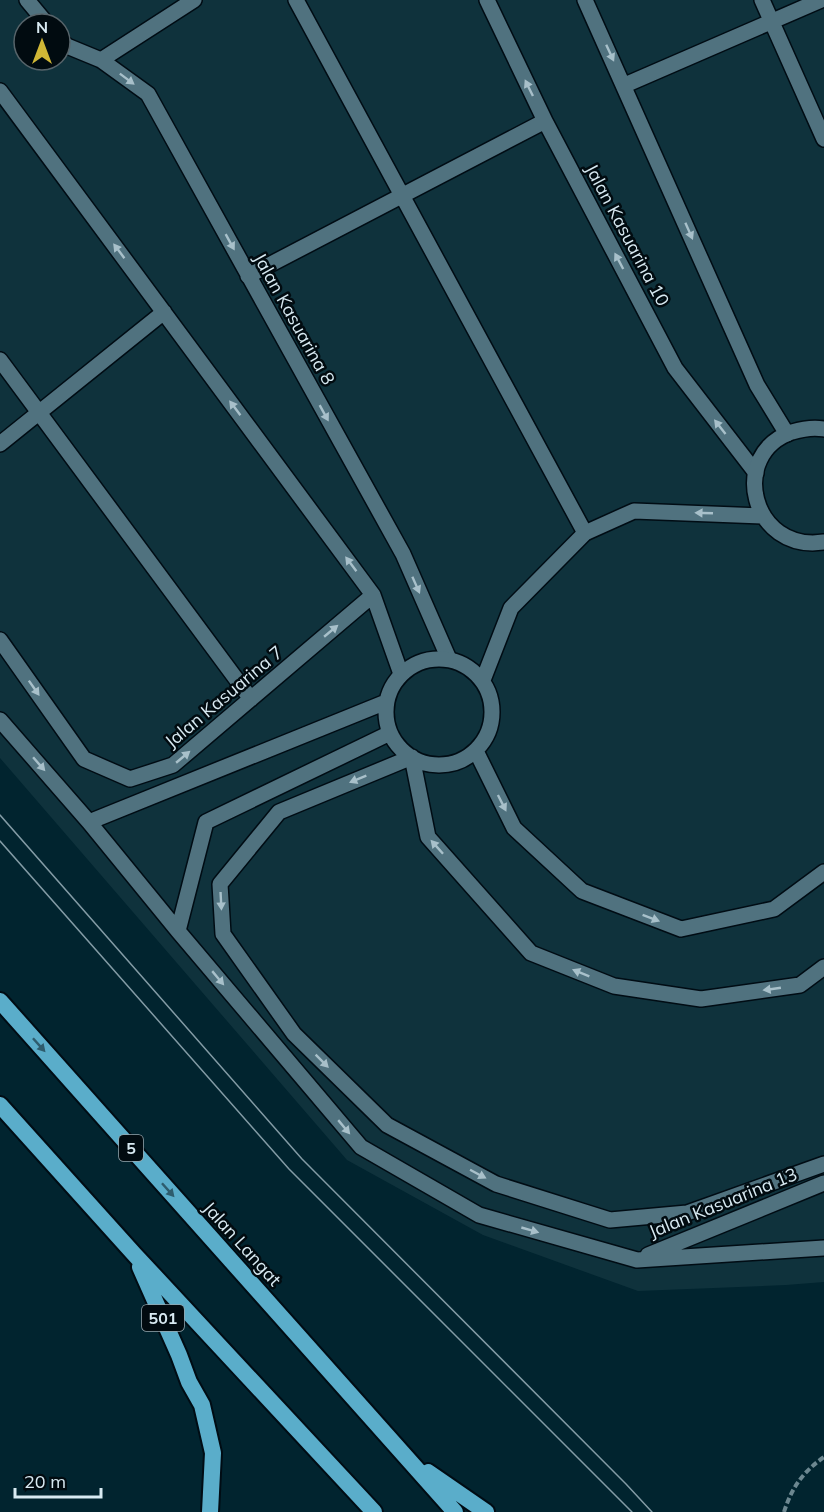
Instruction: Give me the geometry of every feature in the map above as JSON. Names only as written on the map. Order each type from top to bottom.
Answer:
[{"type":"highway","name":"Jalan Langat","points":[[0,1001],[454,1512]]},
{"type":"highway","points":[[0,1105],[134,1254],[374,1512]]},
{"type":"highway","name":"501","points":[[134,1254],[189,1382],[202,1405],[213,1453],[210,1512]]},
{"type":"highway","points":[[405,1456],[486,1512]]},
{"type":"street","points":[[27,0],[37,12]]},
{"type":"street","points":[[101,60],[194,0]]},
{"type":"street","points":[[296,0],[585,533]]},
{"type":"street","name":"Jalan Kasuarina 10","points":[[487,0],[545,121],[675,368],[756,473]]},
{"type":"street","points":[[585,0],[625,85],[757,385],[787,434]]},
{"type":"street","points":[[762,0],[824,139]]},
{"type":"street","points":[[625,85],[821,0]]},
{"type":"street","name":"Jalan Kasuarina 8","points":[[72,48],[101,60],[148,94],[403,554],[449,659]]},
{"type":"street","points":[[0,91],[374,595],[401,674]]},
{"type":"street","points":[[248,276],[545,121]]},
{"type":"street","points":[[0,444],[164,312]]},
{"type":"street","points":[[0,360],[251,699]]},
{"type":"street","points":[[823,427],[787,434],[773,444],[762,457],[756,473],[756,495],[762,516],[775,531],[792,541],[812,544],[824,542]]},
{"type":"street","points":[[483,680],[511,608],[585,533],[634,511],[762,516]]},
{"type":"street","name":"Jalan Kasuarina 7","points":[[0,640],[84,759],[130,779],[173,765],[374,595]]},
{"type":"street","points":[[449,659],[473,670],[483,680],[490,694],[493,709],[486,738],[476,751],[461,760],[445,765],[427,764],[412,757],[399,747],[390,733],[386,718],[386,702],[401,674],[423,661],[449,659]]},
{"type":"street","points":[[89,822],[386,702]]},
{"type":"street","points":[[0,720],[89,822],[361,1148],[479,1215],[637,1260],[824,1248]]},
{"type":"street","points":[[178,931],[206,822],[390,733]]},
{"type":"street","points":[[476,751],[514,828],[582,891],[681,929],[774,909],[824,872]]},
{"type":"street","points":[[412,757],[428,837],[531,953],[614,986],[701,999],[800,985],[824,967]]},
{"type":"street","name":"Jalan Kasuarina 13","points":[[412,757],[279,812],[220,884],[223,934],[294,1034],[387,1125],[496,1184],[610,1220],[687,1213],[824,1164]]},
{"type":"street","name":"Jalan Kasuarina 13","points":[[637,1260],[824,1183]]},
{"type":"path","points":[[784,1512],[790,1493],[811,1467],[824,1457]]},
{"type":"shaded area","points":[[0,0],[824,0],[824,1282],[638,1291],[483,1235],[347,1160],[0,758]]},
{"type":"tram line","points":[[0,815],[302,1159],[652,1512]]},
{"type":"tram line","points":[[0,841],[289,1169],[632,1512]]}]
